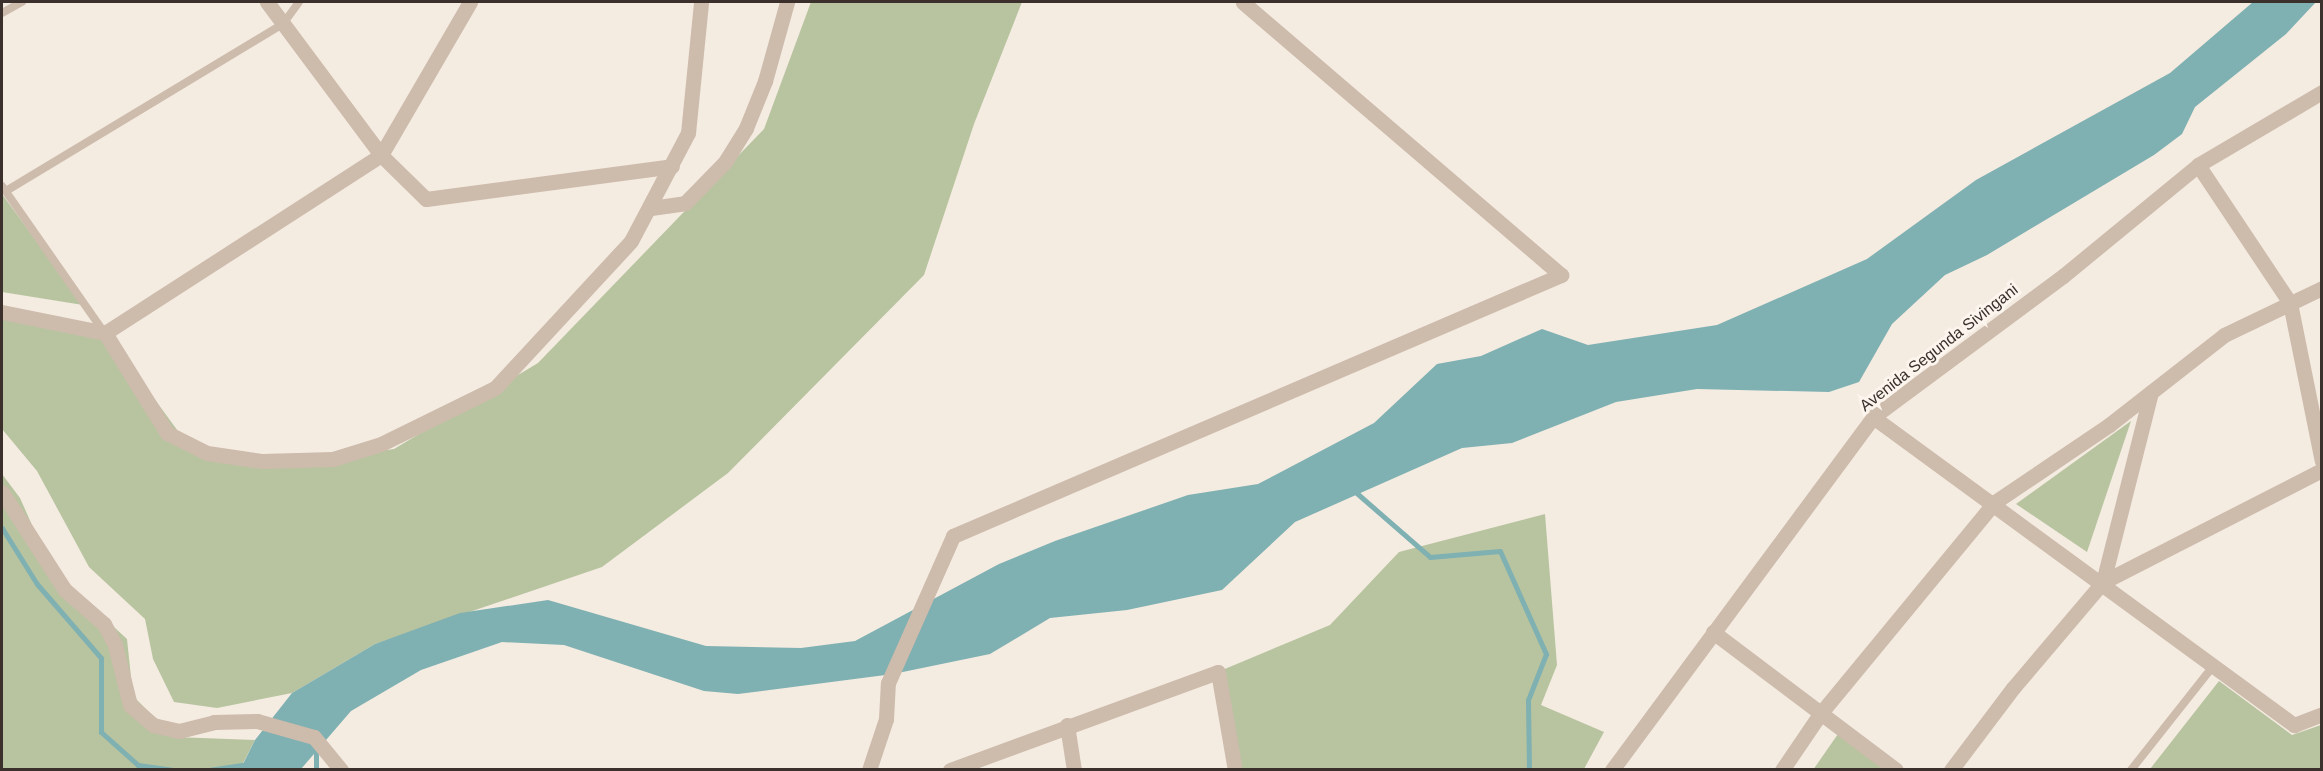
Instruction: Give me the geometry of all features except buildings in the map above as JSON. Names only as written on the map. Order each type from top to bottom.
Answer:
[{"type":"street","points":[[267,2],[381,155],[426,199],[672,166]]},
{"type":"street","points":[[2,312],[105,333],[381,155],[470,2]]},
{"type":"street","points":[[105,333],[166,433],[207,453],[262,461],[333,459],[381,444],[495,388],[598,280],[651,208],[688,133],[701,2]]},
{"type":"street","points":[[651,208],[685,203],[725,162],[746,128],[765,81],[787,2]]},
{"type":"street","points":[[869,770],[886,719],[888,683],[953,536],[1561,275],[1243,2]]},
{"type":"street","name":"Avenida Segunda Sivingani","points":[[1612,770],[1873,417],[2063,276],[2198,165],[2322,92]]},
{"type":"street","points":[[2198,165],[2290,303],[2322,461]]},
{"type":"street","points":[[1782,770],[1820,714],[1995,502],[2151,392],[2224,335],[2322,288]]},
{"type":"street","points":[[2103,582],[2151,392]]},
{"type":"street","points":[[1873,417],[1995,502],[2294,725],[2322,714]]},
{"type":"street","points":[[1951,770],[2013,687],[2103,582],[2322,470]]},
{"type":"street","points":[[2,492],[65,590],[104,624],[115,645],[130,705],[153,725],[179,731],[214,722],[257,721],[315,737],[341,770]]},
{"type":"street","points":[[1713,632],[1896,770]]},
{"type":"street","points":[[950,770],[1067,725],[1218,672],[1235,770]]},
{"type":"street","points":[[1067,725],[1074,770]]},
{"type":"lane","points":[[2,13],[22,2]]},
{"type":"lane","points":[[105,333],[4,188],[283,24],[299,2]]},
{"type":"lane","points":[[2132,770],[2214,665]]},
{"type":"green space","points":[[811,2],[1022,2],[974,124],[924,275],[728,473],[602,567],[375,644],[292,693],[217,708],[174,702],[153,659],[145,619],[89,567],[37,471],[2,429],[2,319],[107,334],[191,449],[272,466],[394,449],[538,363],[764,129]]},
{"type":"green space","points":[[2,194],[83,305],[2,292]]},
{"type":"green space","points":[[2131,421],[2087,552],[2016,504]]},
{"type":"green space","points":[[2,474],[20,498],[52,570],[127,639],[133,696],[174,737],[255,740],[240,769],[2,769]]},
{"type":"green space","points":[[1545,514],[1557,665],[1541,705],[1604,732],[1584,769],[1241,769],[1220,671],[1330,625],[1399,552]]},
{"type":"green space","points":[[2219,681],[2292,735],[2321,725],[2321,769],[2150,769]]},
{"type":"green space","points":[[1838,734],[1887,770],[1813,770]]},
{"type":"water","points":[[2253,2],[2316,2],[2286,34],[2195,107],[2182,134],[2154,155],[1987,255],[1945,275],[1892,324],[1859,382],[1829,392],[1697,389],[1616,402],[1512,443],[1462,448],[1295,522],[1222,590],[1127,610],[1050,618],[990,654],[893,674],[738,694],[704,691],[564,645],[502,642],[421,670],[351,711],[301,769],[240,770],[255,740],[292,693],[375,644],[460,613],[548,600],[706,646],[801,648],[855,641],[999,564],[1055,541],[1188,495],[1258,484],[1374,423],[1437,364],[1481,356],[1542,329],[1588,345],[1717,325],[1867,259],[1976,180],[2170,73]]},
{"type":"waterway","points":[[1352,489],[1430,557],[1500,551],[1546,654],[1528,700],[1529,770]]},
{"type":"waterway","points":[[2,528],[37,584],[101,658],[101,732],[138,765],[172,770]]},
{"type":"waterway","points":[[316,744],[316,770]]},
{"type":"waterway","points":[[209,770],[249,764]]}]
